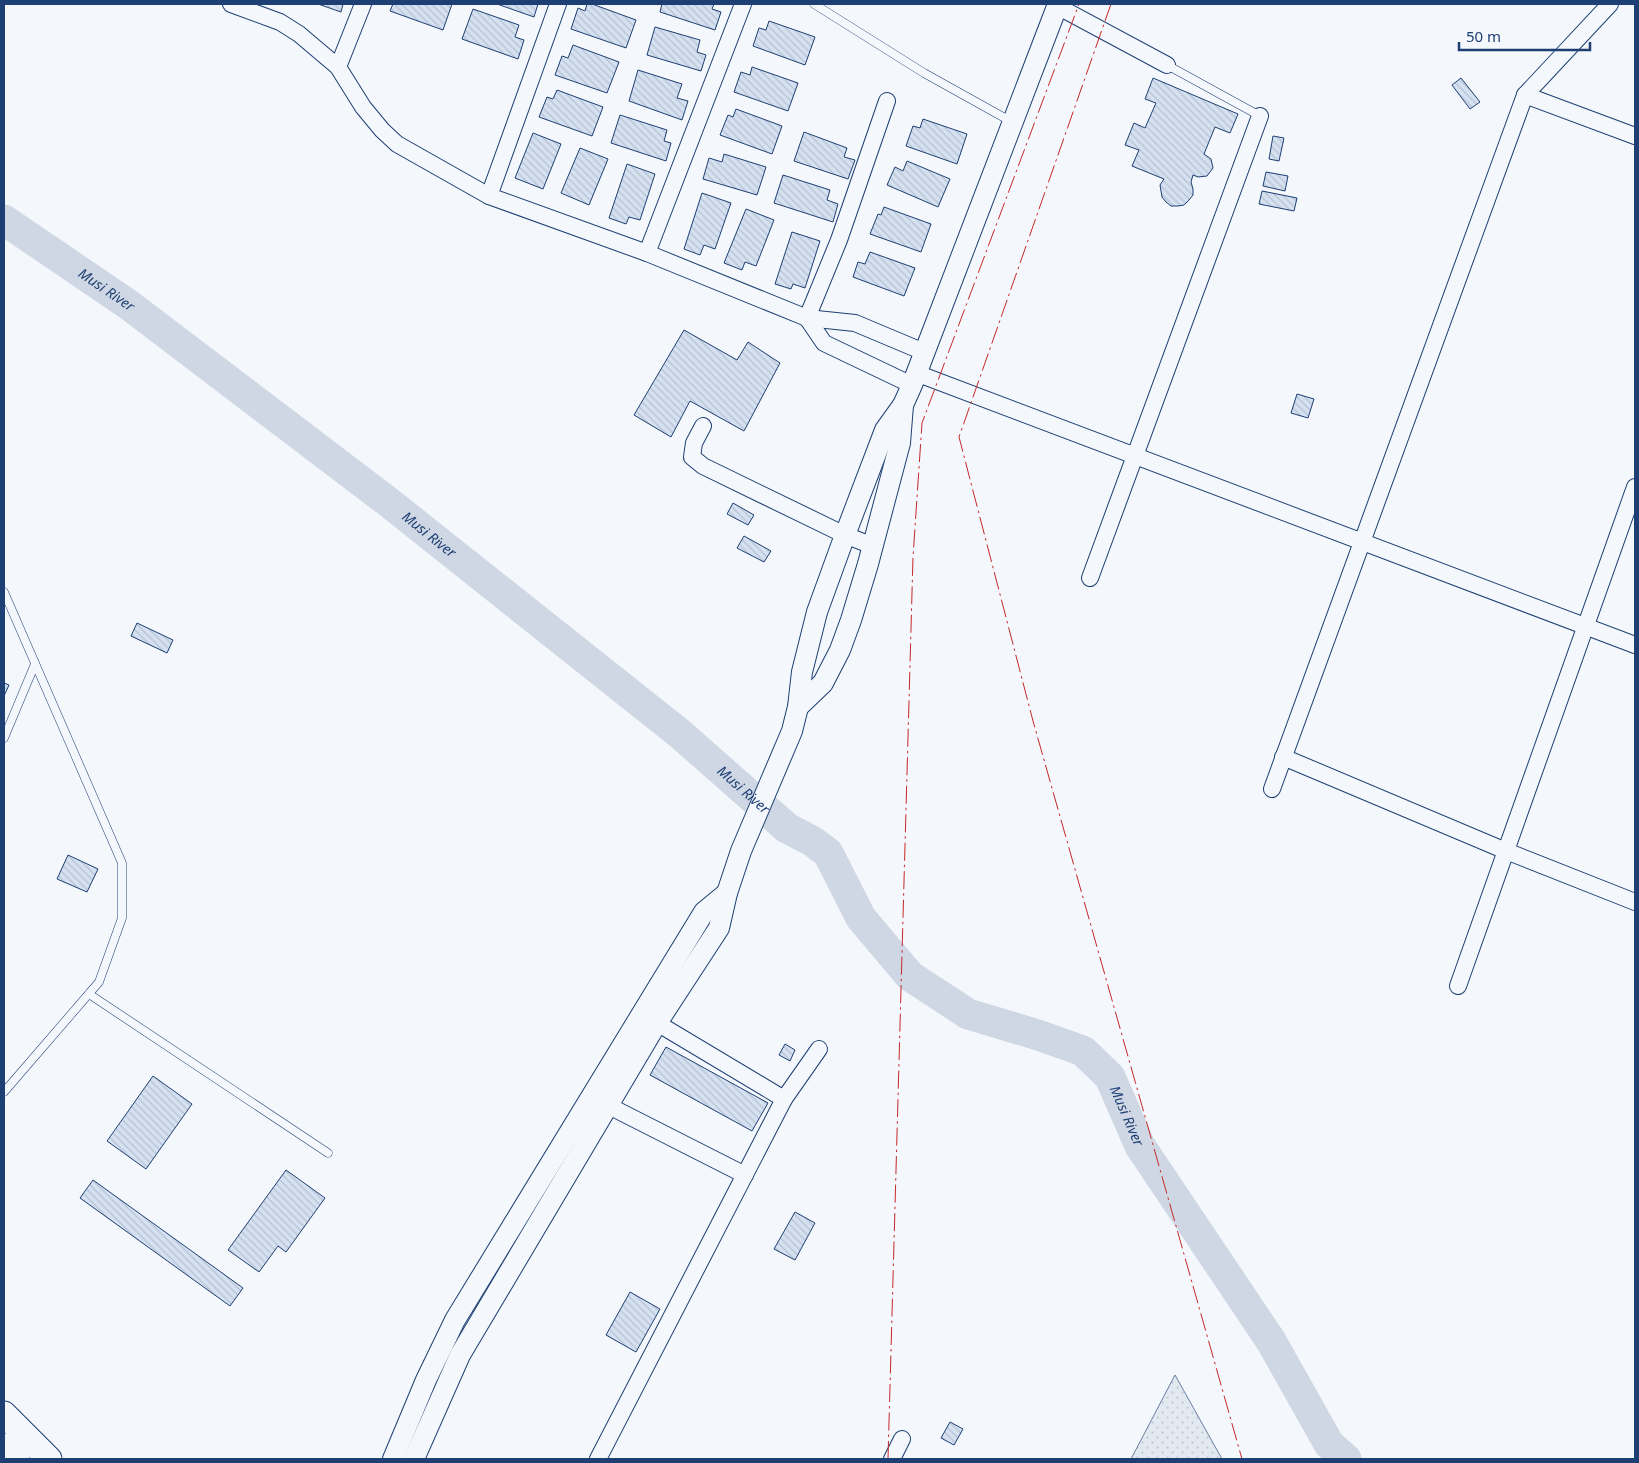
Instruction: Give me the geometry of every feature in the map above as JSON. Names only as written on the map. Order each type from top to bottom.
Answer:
[{"type":"main road","points":[[4,1414],[49,1459]]},
{"type":"main road","points":[[4,1446],[17,1459]]},
{"type":"street","points":[[231,4],[280,22],[299,34],[338,66],[363,107],[382,130],[397,144],[489,196],[647,253],[807,318],[855,323],[924,352]]},
{"type":"street","points":[[338,66],[363,4]]},
{"type":"street","points":[[489,196],[558,4]]},
{"type":"street","points":[[647,253],[743,4]]},
{"type":"street","points":[[1272,789],[1282,757],[1525,95],[1610,4]]},
{"type":"street","points":[[406,1453],[426,1380],[455,1320],[505,1240],[549,1187],[608,1105],[657,1024],[719,928],[727,893],[741,851],[792,731],[798,708],[802,672],[818,612],[845,535],[885,430],[903,405],[914,379],[1057,5],[1167,65]]},
{"type":"street","points":[[1525,95],[1635,136]]},
{"type":"street","points":[[807,318],[839,240],[887,101]]},
{"type":"street","points":[[1090,578],[1260,116]]},
{"type":"street","points":[[807,318],[824,343],[914,379],[1135,456],[1635,645]]},
{"type":"street","points":[[798,708],[822,683],[840,650],[851,620],[900,443],[903,405]]},
{"type":"street","points":[[703,426],[694,443],[692,457],[703,466],[845,535],[873,546]]},
{"type":"street","points":[[1458,986],[1635,487]]},
{"type":"street","points":[[1282,757],[1506,851],[1635,902]]},
{"type":"street","points":[[406,1453],[522,1251],[549,1187],[704,912],[727,893]]},
{"type":"street","points":[[657,1024],[784,1099]]},
{"type":"street","points":[[598,1459],[784,1099],[819,1049]]},
{"type":"street","points":[[608,1105],[745,1175]]},
{"type":"street","points":[[505,1240],[522,1251]]},
{"type":"street","points":[[442,1348],[458,1360]]},
{"type":"street","points":[[892,1459],[902,1439]]},
{"type":"lane","points":[[814,4],[924,73],[1013,122]]},
{"type":"lane","points":[[1167,65],[1260,116]]},
{"type":"lane","points":[[4,592],[122,863],[122,918],[99,982],[4,1092]]},
{"type":"lane","points":[[4,738],[35,664]]},
{"type":"lane","points":[[89,994],[328,1153]]},
{"type":"shaded area","points":[[1175,1375],[1222,1459],[1131,1459]]},
{"type":"building","points":[[318,4],[343,4],[341,12]]},
{"type":"building","points":[[393,4],[452,4],[443,30],[390,11]]},
{"type":"building","points":[[497,4],[538,4],[534,17]]},
{"type":"building","points":[[587,4],[592,4],[636,20],[626,48],[571,29],[578,8],[585,11]]},
{"type":"building","points":[[662,4],[714,4],[712,9],[721,12],[715,30],[660,12]]},
{"type":"building","points":[[473,9],[519,25],[515,37],[524,40],[518,59],[462,39]]},
{"type":"building","points":[[769,21],[815,37],[805,65],[753,46],[759,28],[766,30]]},
{"type":"building","points":[[655,27],[700,40],[697,52],[706,55],[701,71],[647,55]]},
{"type":"building","points":[[573,45],[619,62],[607,93],[555,75],[562,56],[568,58]]},
{"type":"building","points":[[752,67],[798,83],[788,111],[734,92],[741,72],[750,75]]},
{"type":"building","points":[[638,70],[682,84],[677,98],[688,101],[682,120],[629,101]]},
{"type":"building","points":[[1153,78],[1238,114],[1230,133],[1215,127],[1204,154],[1211,159],[1213,168],[1207,176],[1198,177],[1193,175],[1191,182],[1193,195],[1184,205],[1171,206],[1166,202],[1162,197],[1160,185],[1164,179],[1132,166],[1139,150],[1125,145],[1134,123],[1145,128],[1156,103],[1145,99]]},
{"type":"building","points":[[1461,78],[1480,102],[1470,109],[1452,85]]},
{"type":"building","points":[[557,90],[603,107],[592,136],[539,117],[547,97],[553,99]]},
{"type":"building","points":[[736,109],[782,126],[772,154],[720,135],[728,115],[733,117]]},
{"type":"building","points":[[620,115],[667,130],[664,141],[671,143],[666,161],[611,143]]},
{"type":"building","points":[[923,119],[967,134],[957,164],[906,146],[913,126],[920,128]]},
{"type":"building","points":[[804,132],[847,148],[844,157],[855,160],[848,179],[794,161]]},
{"type":"building","points":[[533,133],[561,144],[543,189],[515,178]]},
{"type":"building","points":[[1273,136],[1284,138],[1279,161],[1269,159]]},
{"type":"building","points":[[580,148],[608,159],[589,205],[561,193]]},
{"type":"building","points":[[724,154],[766,167],[757,195],[703,179],[709,158],[722,162]]},
{"type":"building","points":[[907,161],[950,179],[938,207],[887,185],[895,167],[903,171]]},
{"type":"building","points":[[627,164],[655,174],[640,220],[629,217],[626,224],[609,218]]},
{"type":"building","points":[[1266,172],[1288,176],[1285,191],[1263,186]]},
{"type":"building","points":[[783,175],[830,190],[827,200],[838,204],[833,222],[774,203]]},
{"type":"building","points":[[1262,191],[1297,198],[1294,211],[1259,204]]},
{"type":"building","points":[[702,193],[731,203],[715,249],[704,245],[700,255],[684,249]]},
{"type":"building","points":[[884,207],[931,224],[921,252],[870,234],[878,214],[881,215]]},
{"type":"building","points":[[746,209],[774,220],[756,266],[745,262],[742,270],[724,263]]},
{"type":"building","points":[[792,232],[820,241],[805,288],[793,284],[791,289],[775,284]]},
{"type":"building","points":[[870,252],[915,268],[904,296],[853,277],[858,262],[865,264]]},
{"type":"building","points":[[684,330],[737,360],[748,342],[780,363],[744,431],[690,401],[671,437],[634,415]]},
{"type":"building","points":[[1297,394],[1314,399],[1308,418],[1291,413]]},
{"type":"building","points":[[733,503],[754,515],[748,525],[727,514]]},
{"type":"building","points":[[744,536],[771,551],[764,562],[737,548]]},
{"type":"building","points":[[137,623],[173,640],[167,653],[131,636]]},
{"type":"building","points":[[4,683],[9,685],[4,696]]},
{"type":"building","points":[[68,855],[98,869],[87,892],[57,879]]},
{"type":"building","points":[[785,1044],[795,1050],[790,1061],[779,1055]]},
{"type":"building","points":[[666,1047],[768,1103],[752,1131],[650,1075]]},
{"type":"building","points":[[153,1076],[192,1104],[146,1169],[107,1141]]},
{"type":"building","points":[[286,1170],[325,1198],[286,1252],[278,1246],[259,1272],[228,1250]]},
{"type":"building","points":[[93,1180],[243,1288],[230,1306],[80,1198]]},
{"type":"building","points":[[795,1212],[815,1223],[795,1260],[774,1249]]},
{"type":"building","points":[[630,1292],[660,1309],[636,1352],[606,1335]]},
{"type":"building","points":[[950,1422],[963,1429],[954,1445],[941,1438]]},
{"type":"waterway","name":"Musi River","points":[[4,220],[129,305],[387,501],[679,733],[787,828],[812,841],[828,853],[861,918],[910,976],[968,1014],[1083,1051],[1110,1077],[1140,1146],[1271,1341],[1329,1444],[1346,1459]]},
{"type":"power","points":[[888,1459],[913,557],[922,423],[1079,4]]},
{"type":"power","points":[[1111,4],[959,437],[1033,721],[1242,1459]]}]
